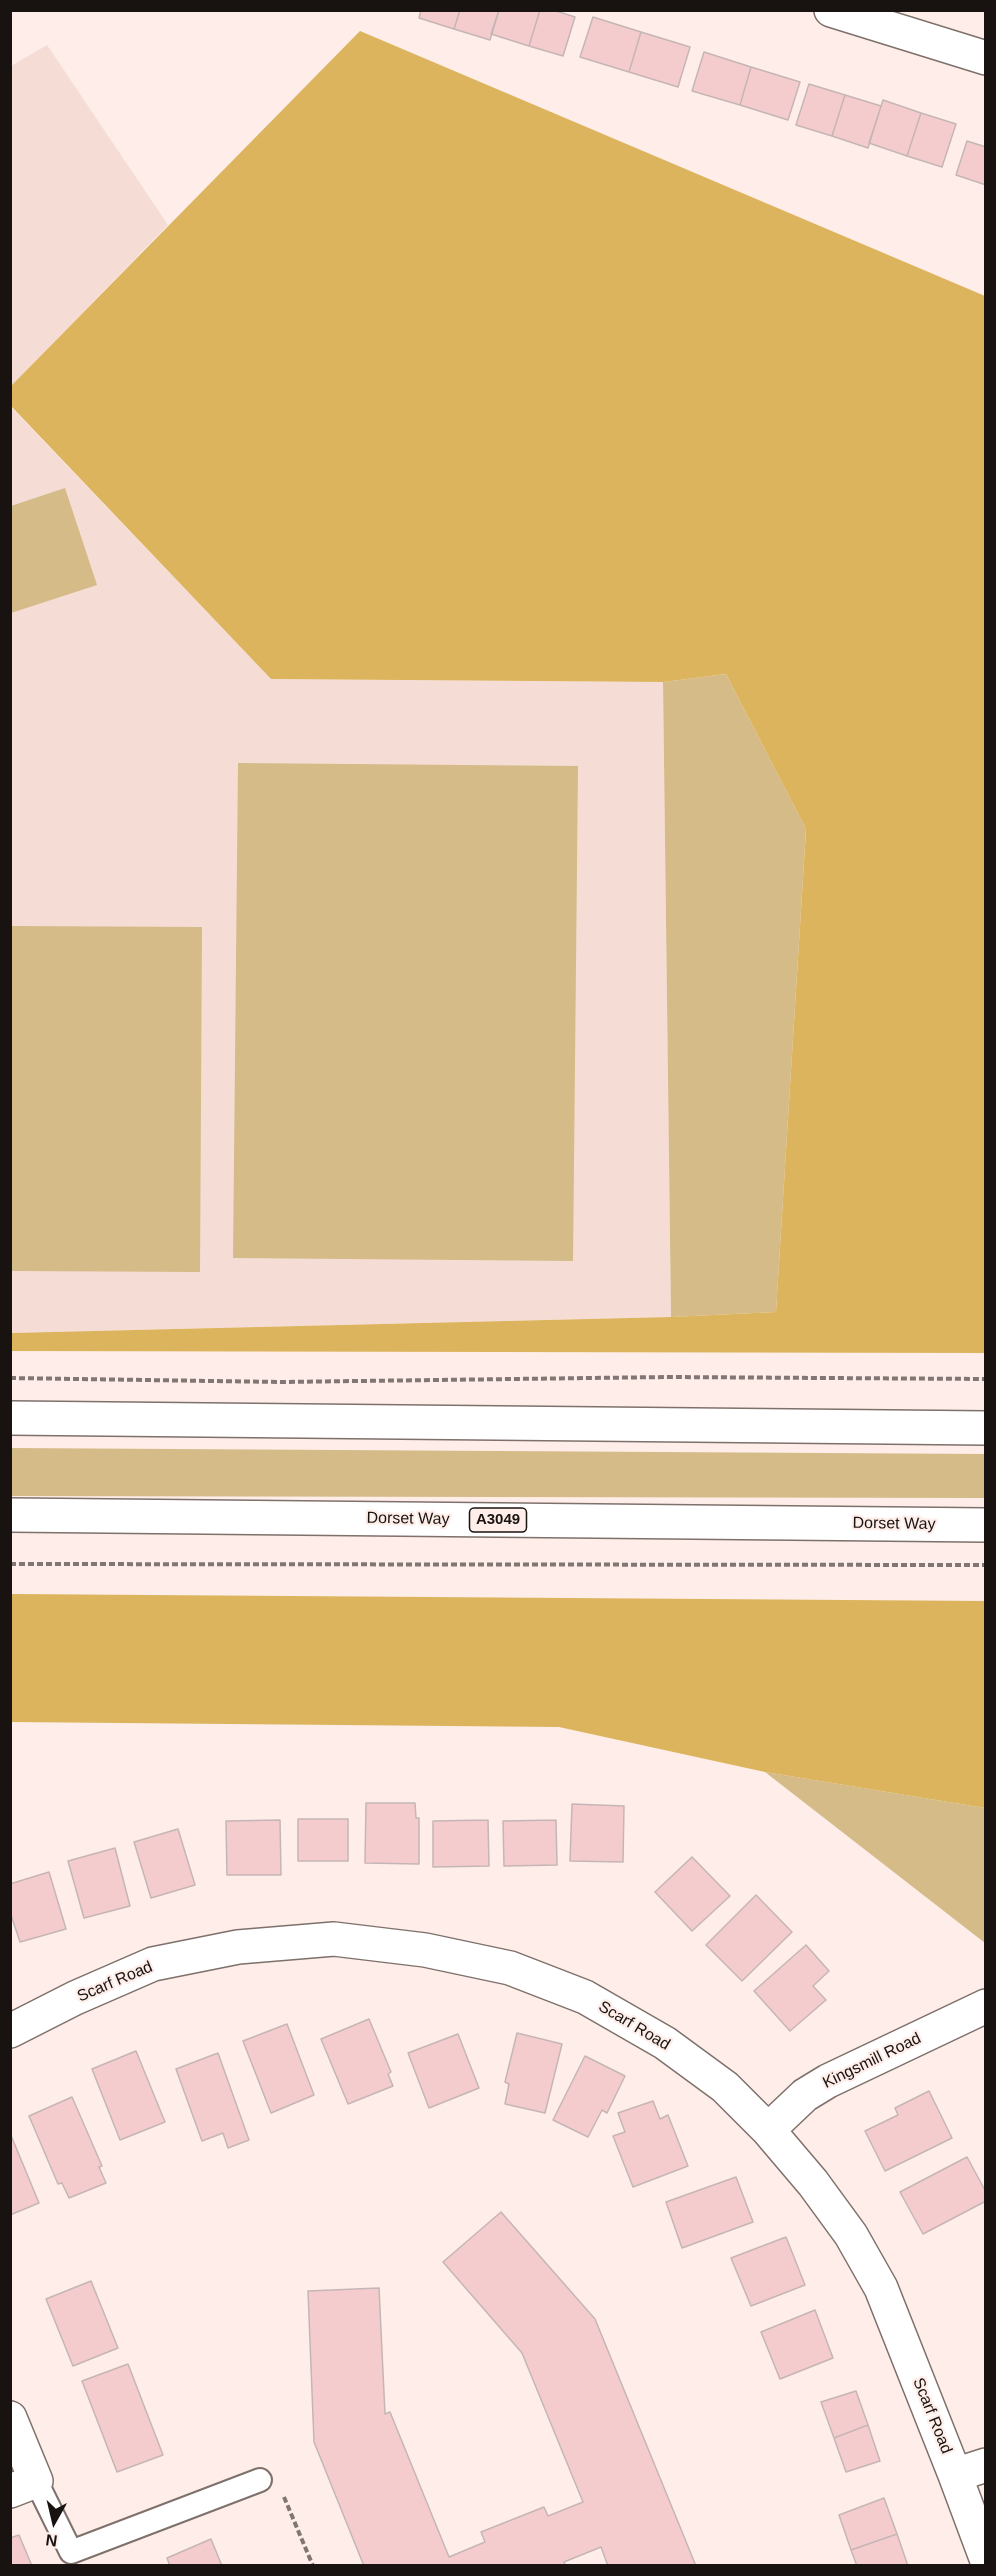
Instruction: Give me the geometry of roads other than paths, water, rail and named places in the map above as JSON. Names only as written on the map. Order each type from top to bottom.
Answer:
[{"type":"main road","points":[[831,10],[986,58]]},
{"type":"main road","points":[[10,1418],[986,1428]]},
{"type":"main road","name":"Dorset Way","points":[[10,1515],[986,1525]]},
{"type":"main road","name":"Scarf Road","points":[[10,2031],[75,1998],[153,1964],[238,1947],[334,1939],[425,1950],[510,1968],[585,1997],[665,2043],[725,2087],[768,2130],[813,2183],[851,2235],[881,2288],[970,2470],[986,2559]]},
{"type":"main road","name":"Kingsmill Road","points":[[768,2130],[805,2096],[828,2081],[986,2006]]},
{"type":"main road","points":[[10,2418],[23,2486]]},
{"type":"lane","points":[[23,2486],[71,2552],[260,2480]]}]
